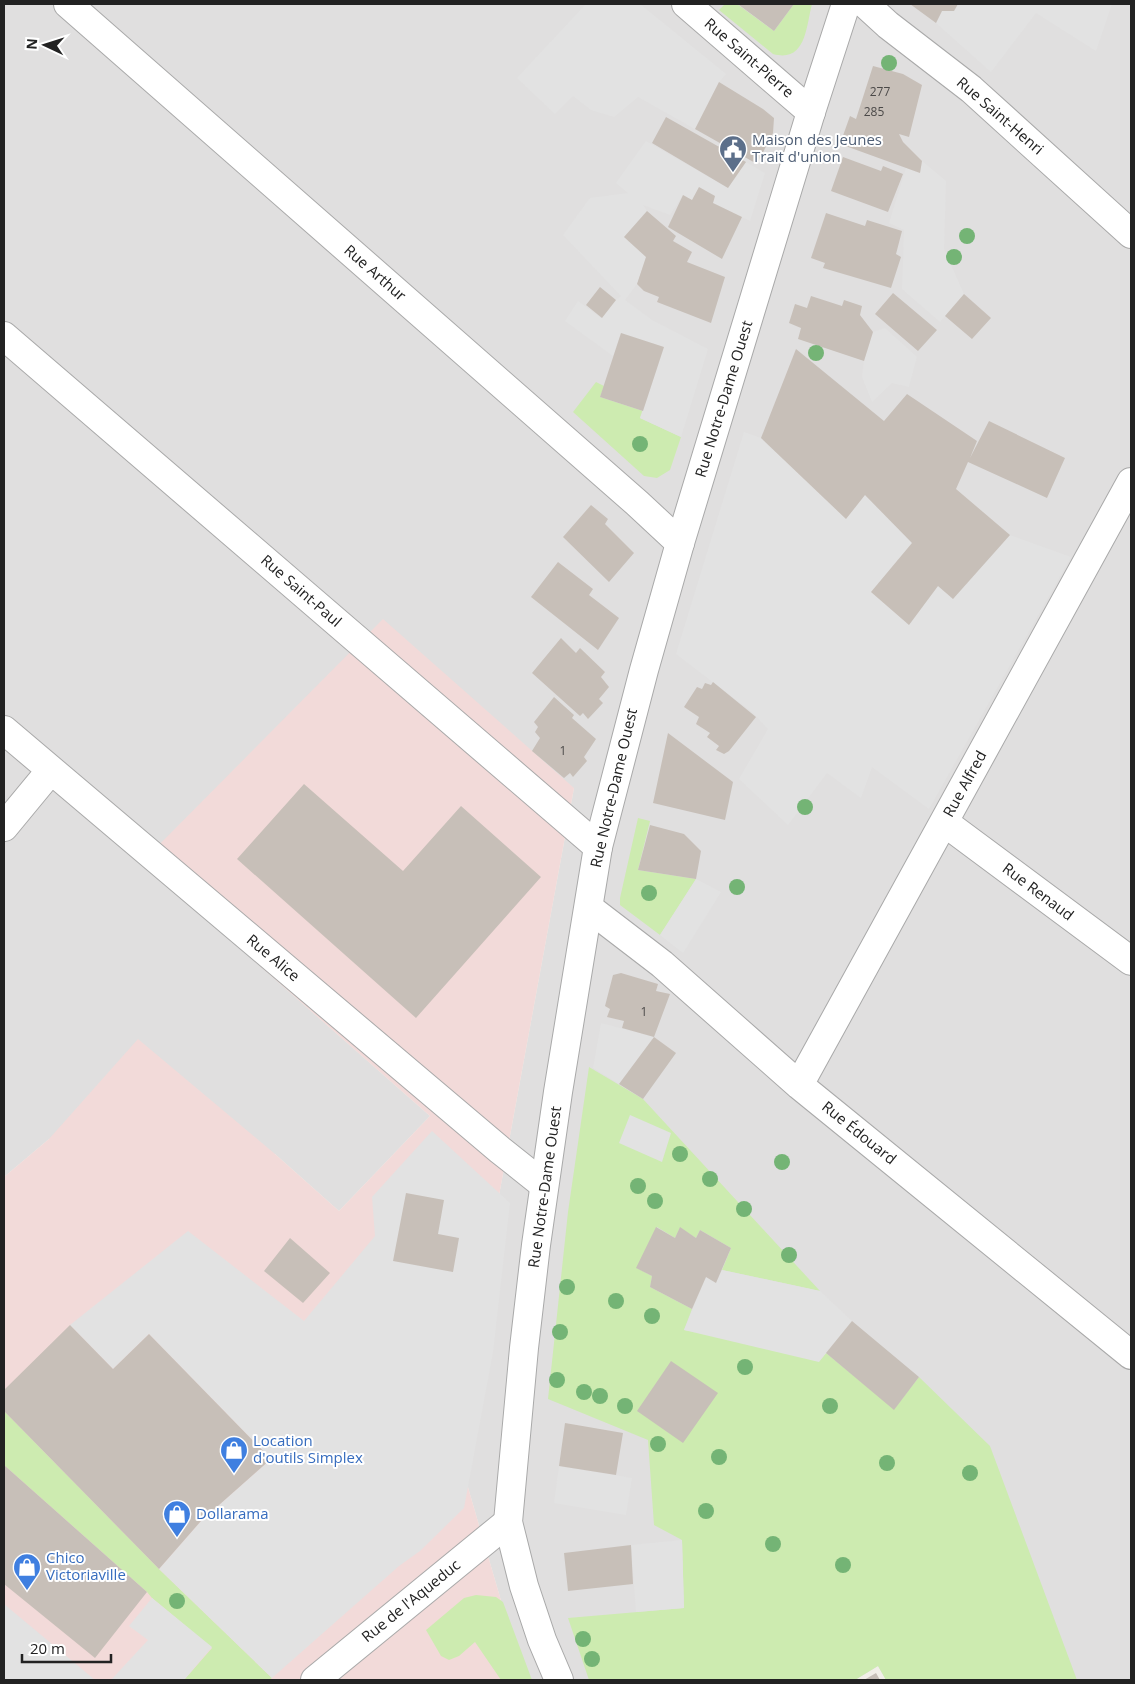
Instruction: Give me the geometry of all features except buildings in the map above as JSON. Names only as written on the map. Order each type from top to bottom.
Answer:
[{"type":"street","name":"Rue Arthur","points":[[68,4],[622,490],[680,544]]},
{"type":"street","name":"Rue Saint-Pierre","points":[[686,4],[811,112]]},
{"type":"street","name":"Rue Notre-Dame Ouest","points":[[559,1680],[542,1640],[508,1522],[524,1348],[544,1185],[598,847],[636,697],[680,544],[811,112],[846,4]]},
{"type":"street","name":"Rue Saint-Henri","points":[[865,4],[971,89],[1131,234]]},
{"type":"street","name":"Rue Saint-Paul","points":[[4,336],[598,847]]},
{"type":"street","name":"Rue Alfred","points":[[799,1085],[1131,482]]},
{"type":"street","name":"Rue Alice","points":[[4,730],[500,1150],[544,1185]]},
{"type":"street","points":[[4,827],[51,770]]},
{"type":"street","name":"Rue Renaud","points":[[944,822],[1131,961]]},
{"type":"street","name":"Rue Édouard","points":[[589,908],[662,964],[799,1085],[1131,1355]]},
{"type":"street","name":"Rue de l'Aqueduc","points":[[314,1680],[508,1522]]},
{"type":"shaded area","points":[[4,4],[1131,4],[1131,1680],[886,1680],[878,1666],[855,1680],[531,1680],[502,1604],[460,1460],[500,1190],[574,788],[142,862],[430,1116],[339,1211],[275,1154],[49,1139],[4,1177]]},
{"type":"shaded area","points":[[586,4],[640,4],[726,74],[719,82],[695,129],[638,97],[614,117],[591,110],[573,96],[555,114],[517,78]]},
{"type":"shaded area","points":[[958,4],[1112,4],[1096,51],[1036,13],[991,72],[936,23],[942,11],[954,11]]},
{"type":"shaded area","points":[[646,141],[728,188],[746,162],[765,173],[750,221],[713,203],[715,196],[699,188],[692,200],[683,195],[670,215],[643,205],[647,211],[624,237],[646,257],[637,284],[625,300],[652,320],[708,349],[681,437],[640,418],[663,347],[621,333],[613,356],[565,321],[578,301],[601,318],[621,296],[563,235],[590,198],[628,193],[616,183]]},
{"type":"shaded area","points":[[922,161],[946,181],[944,249],[964,294],[940,322],[902,289],[904,230],[889,223],[906,168],[920,173]]},
{"type":"shaded area","points":[[885,328],[917,357],[909,387],[892,383],[872,402],[862,377],[864,361],[873,332]]},
{"type":"shaded area","points":[[744,432],[761,438],[846,519],[865,495],[912,543],[871,592],[909,625],[938,586],[953,599],[1010,535],[1071,557],[929,809],[872,767],[861,798],[827,773],[788,825],[739,779],[768,729],[752,712],[676,654]]},
{"type":"shaded area","points":[[383,619],[574,788],[500,1190],[460,1460],[502,1604],[531,1680],[4,1680],[4,1177],[49,1139],[138,1039],[275,1154],[339,1211],[430,1116],[142,862]]},
{"type":"shaded area","points":[[696,879],[721,892],[683,953],[660,935]]},
{"type":"shaded area","points":[[601,1023],[654,1037],[619,1084],[593,1068]]},
{"type":"shaded area","points":[[630,1115],[671,1133],[662,1162],[619,1143]]},
{"type":"shaded area","points":[[432,1131],[510,1203],[493,1352],[464,1508],[420,1551],[399,1566],[272,1678],[159,1569],[201,1521],[271,1459],[149,1334],[113,1369],[70,1325],[188,1231],[304,1321],[375,1236],[372,1197]]},
{"type":"shaded area","points":[[722,1270],[820,1291],[852,1321],[819,1362],[684,1330],[706,1277],[716,1282]]},
{"type":"shaded area","points":[[559,1466],[632,1478],[626,1515],[554,1503]]},
{"type":"shaded area","points":[[682,1540],[684,1608],[636,1612],[631,1545]]},
{"type":"shaded area","points":[[152,1598],[212,1647],[184,1680],[111,1680],[148,1640],[129,1626]]},
{"type":"shaded area","points":[[4,1604],[95,1680],[4,1680]]},
{"type":"green space","points":[[725,4],[737,4],[774,31],[794,4],[812,4],[803,41],[792,53],[784,55],[773,54],[719,10]]},
{"type":"green space","points":[[596,382],[604,386],[600,397],[643,411],[640,418],[681,437],[670,470],[657,478],[644,476],[573,412]]},
{"type":"green space","points":[[638,818],[650,821],[638,870],[696,879],[660,935],[620,905]]},
{"type":"green space","points":[[589,1067],[643,1099],[820,1291],[722,1270],[731,1248],[700,1230],[696,1238],[680,1228],[675,1238],[657,1227],[637,1268],[652,1276],[650,1287],[692,1309],[684,1330],[826,1353],[894,1409],[919,1377],[990,1446],[1077,1680],[886,1680],[878,1666],[855,1680],[589,1680],[568,1618],[684,1608],[682,1540],[654,1525],[648,1440],[548,1399],[568,1212]]},
{"type":"green space","points":[[4,1411],[159,1569],[272,1678],[269,1680],[184,1680],[212,1648],[152,1598],[4,1465]]},
{"type":"green space","points":[[476,1595],[496,1597],[503,1602],[532,1680],[501,1680],[475,1642],[459,1656],[449,1660],[441,1656],[426,1630],[464,1598]]},
{"type":"place","name":"Maison des Jeunes Trait d'union","points":[[733,173]]},
{"type":"place","name":"Location d'outils Simplex","points":[[234,1474]]},
{"type":"place","name":"Dollarama","points":[[177,1538]]},
{"type":"place","name":"Chico Victoriaville","points":[[27,1591]]}]
